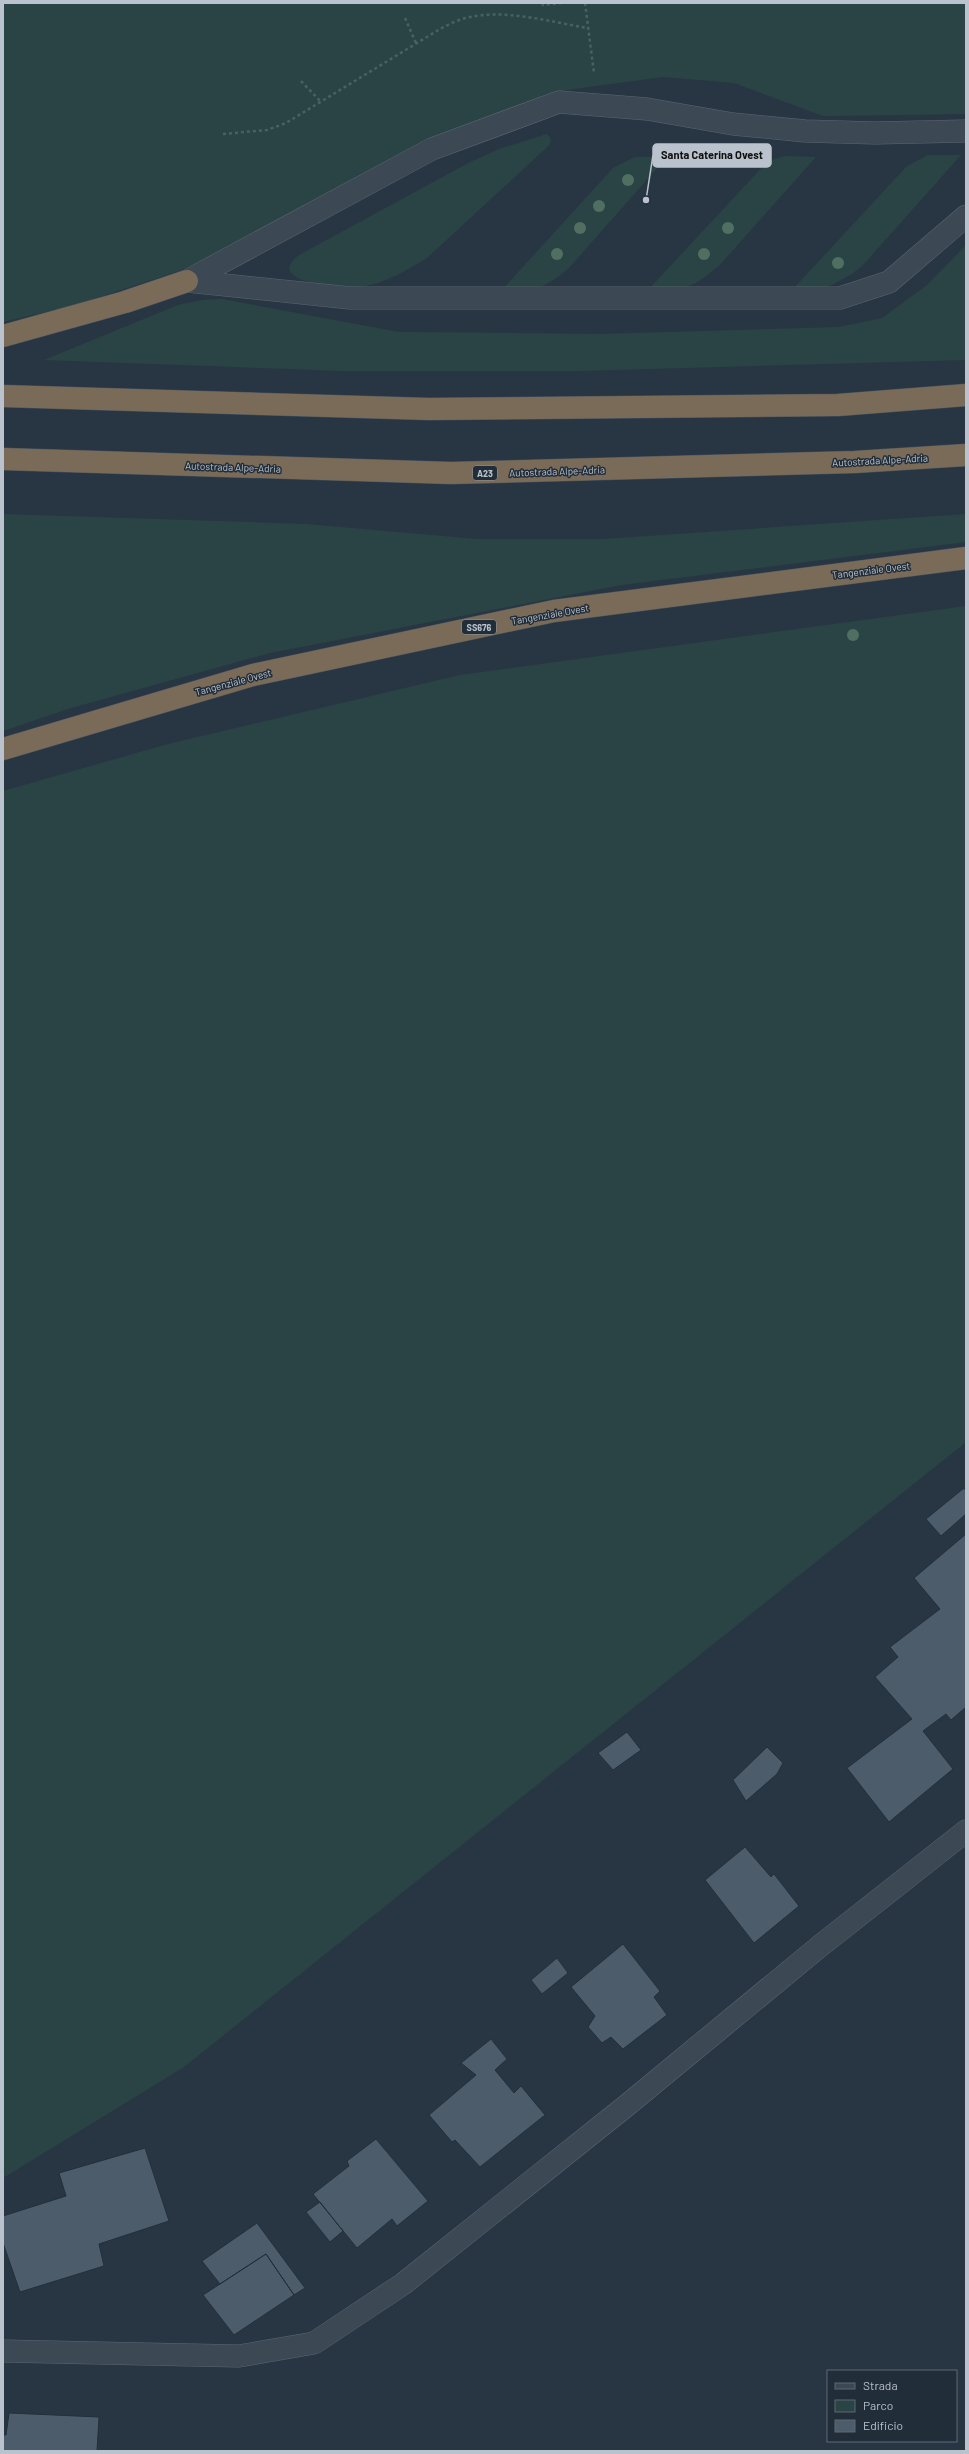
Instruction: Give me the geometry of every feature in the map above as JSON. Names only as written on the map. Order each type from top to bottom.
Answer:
[{"type":"highway","points":[[3,336],[125,302],[187,281]]},
{"type":"highway","points":[[3,396],[437,409],[838,405],[966,395]]},
{"type":"highway","name":"Autostrada Alpe-Adria","points":[[3,459],[451,474],[855,462],[966,455]]},
{"type":"highway","name":"Tangenziale Ovest","points":[[3,749],[253,675],[554,611],[966,558]]},
{"type":"street","points":[[187,281],[432,149],[559,102],[647,109],[734,124],[805,131],[875,133],[966,131]]},
{"type":"street","points":[[187,281],[350,298],[840,298],[889,282],[966,216]]},
{"type":"street","points":[[3,2351],[239,2356],[314,2343],[403,2284],[626,2106],[820,1946],[966,1831]]},
{"type":"path","points":[[542,3],[542,5],[562,3]]},
{"type":"path","points":[[585,3],[598,105]]},
{"type":"path","points":[[223,134],[267,130],[286,123],[416,43],[465,18],[490,15],[518,17],[588,28]]},
{"type":"path","points":[[405,18],[416,43]]},
{"type":"path","points":[[301,80],[322,102]]},
{"type":"green space","points":[[3,3],[966,3],[966,114],[823,116],[734,83],[663,77],[566,90],[466,125],[223,253],[179,271],[75,305],[3,322]]},
{"type":"green space","points":[[547,134],[551,139],[550,144],[544,150],[427,258],[402,272],[385,280],[366,286],[349,287],[322,285],[308,282],[297,278],[290,272],[290,264],[299,255],[470,162],[499,149]]},
{"type":"green space","points":[[928,155],[961,155],[863,265],[852,274],[826,288],[793,289],[907,166]]},
{"type":"green space","points":[[784,156],[816,157],[718,267],[696,283],[681,289],[648,290],[767,162]]},
{"type":"green space","points":[[635,157],[667,157],[569,268],[552,281],[538,288],[500,292],[613,168]]},
{"type":"green space","points":[[966,245],[966,360],[579,371],[342,371],[44,360],[178,305],[203,300],[222,299],[399,332],[601,334],[839,327],[882,318],[927,285]]},
{"type":"green space","points":[[3,514],[306,524],[477,539],[604,539],[966,514],[966,542],[621,585],[270,653],[71,708],[3,731]]},
{"type":"green space","points":[[966,606],[966,1442],[184,2067],[3,2178],[3,791],[168,744],[460,675]]},
{"type":"building","points":[[964,1488],[966,1491],[966,1514],[941,1536],[926,1519]]},
{"type":"building","points":[[966,1534],[966,1707],[951,1720],[946,1714],[923,1731],[953,1769],[889,1822],[847,1768],[912,1719],[875,1677],[898,1657],[890,1647],[940,1609],[914,1578]]},
{"type":"building","points":[[627,1732],[641,1750],[613,1770],[598,1753]]},
{"type":"building","points":[[767,1747],[783,1763],[777,1774],[746,1801],[733,1780]]},
{"type":"building","points":[[745,1847],[771,1877],[774,1874],[799,1906],[754,1943],[705,1880]]},
{"type":"building","points":[[623,1944],[660,1991],[654,1997],[667,2015],[623,2049],[611,2037],[602,2043],[588,2027],[595,2016],[571,1987]]},
{"type":"building","points":[[557,1958],[568,1973],[542,1994],[531,1980]]},
{"type":"building","points":[[491,2039],[507,2059],[495,2070],[514,2093],[521,2086],[545,2115],[480,2167],[455,2140],[452,2142],[429,2115],[476,2075],[461,2063]]},
{"type":"building","points":[[376,2139],[428,2201],[397,2226],[392,2219],[357,2248],[313,2194],[349,2166],[347,2161]]},
{"type":"building","points":[[145,2148],[169,2221],[99,2244],[104,2266],[20,2292],[3,2243],[3,2216],[66,2196],[59,2173]]},
{"type":"building","points":[[320,2202],[343,2231],[330,2242],[306,2212]]},
{"type":"building","points":[[257,2223],[305,2288],[294,2295],[266,2254],[220,2284],[202,2261]]},
{"type":"building","points":[[266,2254],[294,2295],[234,2335],[203,2295]]},
{"type":"building","points":[[9,2413],[99,2417],[97,2451],[3,2451],[3,2435],[6,2435]]},
{"type":"place","name":"Santa Caterina Ovest","points":[[646,200]]}]
